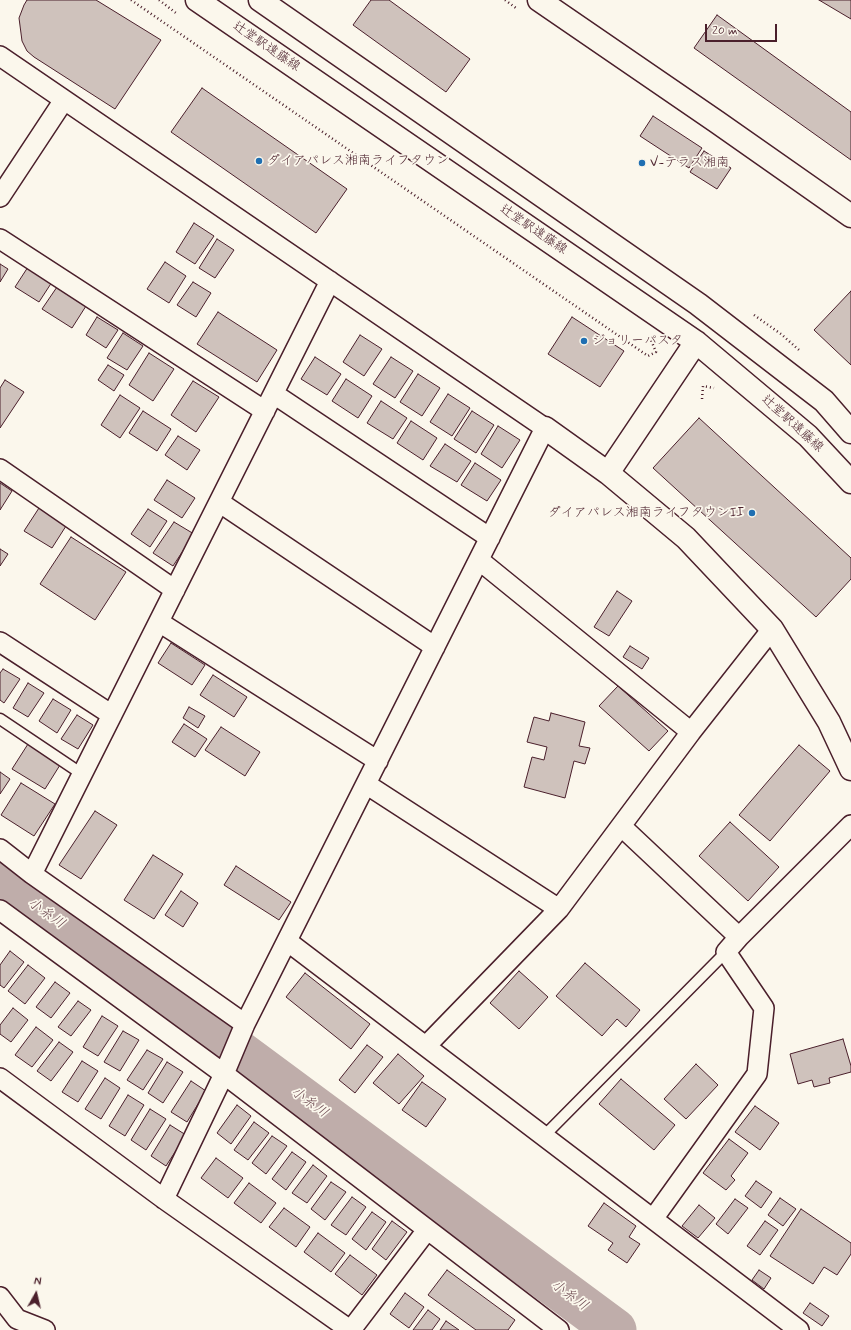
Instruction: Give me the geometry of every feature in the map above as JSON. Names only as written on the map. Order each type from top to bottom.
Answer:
[{"type":"street","name":"辻堂駅遠藤線","points":[[197,0],[696,342],[808,436],[851,482]]},
{"type":"street","points":[[260,0],[698,304],[824,401],[851,432]]},
{"type":"street","points":[[539,0],[851,216]]},
{"type":"street","points":[[0,56],[545,428],[608,473],[686,538],[772,629],[829,722],[851,769]]},
{"type":"street","points":[[0,197],[64,100]]},
{"type":"street","points":[[0,239],[265,411]]},
{"type":"street","points":[[32,874],[330,281]]},
{"type":"street","points":[[608,473],[696,342]]},
{"type":"street","points":[[274,394],[490,538]]},
{"type":"street","points":[[164,1199],[224,1074],[245,1024],[545,428]]},
{"type":"street","points":[[0,469],[175,590]]},
{"type":"street","points":[[219,502],[435,647]]},
{"type":"street","points":[[479,560],[691,732]]},
{"type":"street","points":[[159,622],[378,760]]},
{"type":"street","points":[[426,1046],[559,909],[691,732],[772,629]]},
{"type":"street","points":[[0,642],[112,715]]},
{"type":"street","points":[[366,784],[559,909]]},
{"type":"street","points":[[653,1218],[757,1074],[764,1008],[726,952],[739,937],[851,825]]},
{"type":"street","points":[[621,826],[739,937]]},
{"type":"street","points":[[0,850],[245,1024]]},
{"type":"street","points":[[0,910],[224,1074],[559,1330]]},
{"type":"street","points":[[287,941],[799,1330]]},
{"type":"street","points":[[0,1078],[164,1199],[350,1330],[428,1230]]},
{"type":"street","points":[[0,1297],[17,1319],[45,1330]]},
{"type":"lane","points":[[0,719],[82,774]]},
{"type":"lane","points":[[544,1136],[726,952]]},
{"type":"path","points":[[131,0],[648,356],[656,352],[651,339]]},
{"type":"path","points":[[702,399],[703,386],[719,388]]},
{"type":"building","points":[[27,0],[96,0],[161,40],[115,109],[27,51],[22,41],[19,18]]},
{"type":"building","points":[[371,0],[389,0],[470,59],[446,92],[353,25]]},
{"type":"building","points":[[819,0],[851,0],[851,19]]},
{"type":"building","points":[[717,15],[851,112],[851,160],[694,48]]},
{"type":"building","name":"ダイアパレス湘南ライフタウン","points":[[202,88],[347,189],[316,233],[171,132]]},
{"type":"building","points":[[653,116],[702,148],[689,168],[640,136]]},
{"type":"building","points":[[704,151],[731,168],[717,189],[690,172]]},
{"type":"building","points":[[194,223],[214,236],[195,264],[176,252]]},
{"type":"building","points":[[217,239],[234,250],[215,278],[199,268]]},
{"type":"building","points":[[165,262],[186,276],[169,303],[147,289]]},
{"type":"building","points":[[0,264],[8,269],[0,282]]},
{"type":"building","points":[[28,267],[52,282],[39,302],[15,287]]},
{"type":"building","points":[[193,282],[211,293],[196,317],[177,305]]},
{"type":"building","points":[[57,287],[86,306],[72,328],[42,309]]},
{"type":"building","points":[[851,291],[851,365],[814,330]]},
{"type":"building","points":[[218,312],[277,350],[257,382],[197,344]]},
{"type":"building","points":[[97,317],[118,330],[106,348],[86,335]]},
{"type":"building","points":[[572,317],[624,351],[600,387],[548,354]]},
{"type":"building","points":[[123,333],[143,346],[127,370],[107,358]]},
{"type":"building","points":[[360,335],[382,349],[364,376],[343,362]]},
{"type":"building","points":[[149,353],[174,369],[153,401],[129,385]]},
{"type":"building","points":[[315,357],[341,374],[327,395],[301,379]]},
{"type":"building","points":[[391,357],[413,371],[395,398],[373,384]]},
{"type":"building","points":[[108,365],[124,375],[114,391],[98,380]]},
{"type":"building","points":[[418,374],[440,388],[422,416],[400,402]]},
{"type":"building","points":[[346,379],[372,396],[358,418],[332,401]]},
{"type":"building","points":[[5,380],[24,392],[0,428],[0,388]]},
{"type":"building","points":[[193,381],[219,397],[196,432],[171,415]]},
{"type":"building","points":[[448,394],[470,408],[452,436],[430,422]]},
{"type":"building","points":[[120,395],[140,408],[120,438],[101,425]]},
{"type":"building","points":[[381,401],[407,418],[393,439],[367,423]]},
{"type":"building","points":[[143,411],[171,429],[157,451],[129,433]]},
{"type":"building","points":[[472,411],[494,425],[476,453],[454,439]]},
{"type":"building","name":"ダイアパレス湘南ライフタウンII","points":[[699,418],[851,558],[851,579],[816,617],[653,468]]},
{"type":"building","points":[[411,421],[437,438],[423,460],[397,443]]},
{"type":"building","points":[[498,426],[520,440],[502,468],[481,454]]},
{"type":"building","points":[[178,436],[200,450],[187,470],[165,455]]},
{"type":"building","points":[[445,444],[471,461],[457,482],[430,466]]},
{"type":"building","points":[[475,463],[501,480],[487,501],[461,485]]},
{"type":"building","points":[[167,480],[195,498],[182,518],[154,500]]},
{"type":"building","points":[[0,483],[12,491],[0,510]]},
{"type":"building","points":[[39,508],[66,526],[52,548],[24,531]]},
{"type":"building","points":[[148,509],[167,521],[150,547],[131,534]]},
{"type":"building","points":[[174,522],[194,534],[173,566],[153,553]]},
{"type":"building","points":[[71,537],[126,572],[95,620],[40,584]]},
{"type":"building","points":[[0,549],[8,554],[0,566]]},
{"type":"building","points":[[617,591],[632,601],[609,636],[594,627]]},
{"type":"building","points":[[171,643],[205,665],[192,685],[158,663]]},
{"type":"building","points":[[630,646],[649,658],[642,669],[623,657]]},
{"type":"building","points":[[3,669],[20,679],[4,703],[0,700],[0,673]]},
{"type":"building","points":[[213,675],[247,697],[234,717],[200,695]]},
{"type":"building","points":[[28,683],[44,693],[28,717],[13,708]]},
{"type":"building","points":[[618,686],[668,731],[649,751],[599,706]]},
{"type":"building","points":[[53,699],[71,710],[57,733],[39,721]]},
{"type":"building","points":[[189,707],[205,716],[198,728],[183,718]]},
{"type":"building","points":[[551,713],[585,722],[579,746],[590,748],[585,764],[574,761],[565,798],[524,787],[532,757],[544,760],[547,747],[527,742],[534,717],[549,721]]},
{"type":"building","points":[[77,715],[93,725],[78,749],[61,739]]},
{"type":"building","points":[[184,724],[207,739],[195,757],[172,742]]},
{"type":"building","points":[[221,727],[260,752],[245,776],[205,750]]},
{"type":"building","points":[[28,744],[60,765],[45,789],[12,769]]},
{"type":"building","points":[[799,745],[830,771],[770,841],[739,815]]},
{"type":"building","points":[[0,772],[10,779],[0,794]]},
{"type":"building","points":[[21,783],[55,804],[34,836],[1,815]]},
{"type":"building","points":[[95,811],[117,825],[81,879],[59,865]]},
{"type":"building","points":[[730,822],[779,867],[748,901],[699,856]]},
{"type":"building","points":[[153,855],[183,874],[154,919],[124,900]]},
{"type":"building","points":[[236,866],[291,902],[279,920],[224,885]]},
{"type":"building","points":[[181,891],[198,903],[183,927],[165,915]]},
{"type":"building","points":[[10,951],[24,962],[4,988],[0,985],[0,965]]},
{"type":"building","points":[[585,963],[640,1010],[626,1027],[617,1019],[602,1036],[556,996]]},
{"type":"building","points":[[28,965],[45,978],[25,1004],[8,991]]},
{"type":"building","points":[[519,971],[548,997],[519,1029],[490,1003]]},
{"type":"building","points":[[305,973],[370,1024],[351,1049],[286,997]]},
{"type":"building","points":[[55,982],[70,993],[51,1018],[36,1007]]},
{"type":"building","points":[[78,1001],[91,1010],[71,1036],[58,1027]]},
{"type":"building","points":[[13,1008],[28,1020],[11,1042],[0,1034],[0,1025]]},
{"type":"building","points":[[102,1016],[118,1026],[98,1056],[83,1047]]},
{"type":"building","points":[[36,1027],[53,1040],[32,1067],[15,1055]]},
{"type":"building","points":[[123,1031],[139,1040],[120,1071],[104,1062]]},
{"type":"building","points":[[843,1039],[851,1066],[851,1072],[829,1078],[830,1083],[814,1087],[812,1080],[798,1084],[790,1054]]},
{"type":"building","points":[[59,1042],[73,1052],[51,1081],[37,1071]]},
{"type":"building","points":[[367,1045],[383,1057],[355,1093],[339,1080]]},
{"type":"building","points":[[147,1050],[163,1059],[143,1090],[127,1080]]},
{"type":"building","points":[[398,1054],[424,1076],[399,1104],[373,1083]]},
{"type":"building","points":[[82,1061],[98,1071],[78,1102],[62,1092]]},
{"type":"building","points":[[167,1062],[183,1072],[163,1103],[148,1093]]},
{"type":"building","points":[[696,1064],[718,1085],[686,1119],[664,1099]]},
{"type":"building","points":[[105,1078],[120,1088],[101,1119],[85,1109]]},
{"type":"building","points":[[621,1079],[675,1125],[654,1150],[599,1104]]},
{"type":"building","points":[[191,1081],[206,1091],[187,1122],[171,1112]]},
{"type":"building","points":[[422,1082],[446,1099],[426,1127],[402,1110]]},
{"type":"building","points":[[128,1095],[144,1105],[125,1136],[109,1126]]},
{"type":"building","points":[[237,1105],[251,1116],[231,1144],[217,1133]]},
{"type":"building","points":[[755,1106],[779,1123],[760,1150],[735,1132]]},
{"type":"building","points":[[150,1109],[166,1119],[146,1150],[131,1140]]},
{"type":"building","points":[[254,1122],[269,1133],[248,1160],[234,1150]]},
{"type":"building","points":[[170,1125],[186,1135],[166,1166],[151,1156]]},
{"type":"building","points":[[272,1136],[287,1146],[266,1174],[252,1163]]},
{"type":"building","points":[[729,1139],[748,1153],[731,1176],[735,1180],[726,1190],[703,1173]]},
{"type":"building","points":[[292,1152],[306,1162],[286,1190],[272,1179]]},
{"type":"building","points":[[216,1158],[243,1178],[228,1198],[201,1178]]},
{"type":"building","points":[[313,1165],[327,1176],[307,1203],[292,1193]]},
{"type":"building","points":[[756,1181],[772,1192],[761,1208],[745,1196]]},
{"type":"building","points":[[331,1182],[346,1192],[325,1220],[311,1209]]},
{"type":"building","points":[[249,1183],[276,1203],[261,1223],[234,1203]]},
{"type":"building","points":[[352,1197],[366,1207],[346,1235],[331,1225]]},
{"type":"building","points":[[780,1198],[796,1209],[783,1226],[768,1215]]},
{"type":"building","points":[[735,1199],[748,1208],[728,1234],[716,1224]]},
{"type":"building","points":[[604,1203],[636,1226],[629,1237],[640,1244],[627,1263],[608,1250],[613,1243],[588,1226]]},
{"type":"building","points":[[699,1205],[715,1218],[698,1238],[682,1226]]},
{"type":"building","points":[[284,1208],[310,1227],[296,1247],[269,1227]]},
{"type":"building","points":[[801,1209],[851,1243],[851,1254],[837,1275],[824,1267],[813,1284],[770,1256]]},
{"type":"building","points":[[372,1212],[386,1222],[366,1250],[352,1239]]},
{"type":"building","points":[[392,1221],[407,1232],[386,1260],[372,1249]]},
{"type":"building","points":[[765,1221],[778,1230],[760,1255],[747,1246]]},
{"type":"building","points":[[318,1233],[345,1253],[331,1272],[304,1252]]},
{"type":"building","points":[[350,1255],[377,1275],[362,1295],[335,1274]]},
{"type":"building","points":[[447,1270],[515,1320],[508,1330],[476,1330],[428,1295]]},
{"type":"building","points":[[759,1270],[771,1278],[764,1289],[752,1280]]},
{"type":"building","points":[[405,1293],[424,1307],[409,1328],[390,1314]]},
{"type":"building","points":[[810,1303],[829,1316],[822,1326],[803,1313]]},
{"type":"building","points":[[428,1310],[440,1319],[432,1330],[413,1330]]},
{"type":"building","points":[[446,1321],[459,1330],[440,1330]]},
{"type":"waterway","name":"小糸川","points":[[0,881],[211,1031],[615,1330]]},
{"type":"place","name":"ダイアパレス湘南ライフタウン","points":[[259,161]]},
{"type":"place","name":"V-テラス湘南","points":[[642,163]]},
{"type":"place","name":"ジョリーパスタ","points":[[584,341]]},
{"type":"place","name":"ダイアパレス湘南ライフタウンII","points":[[752,513]]}]
